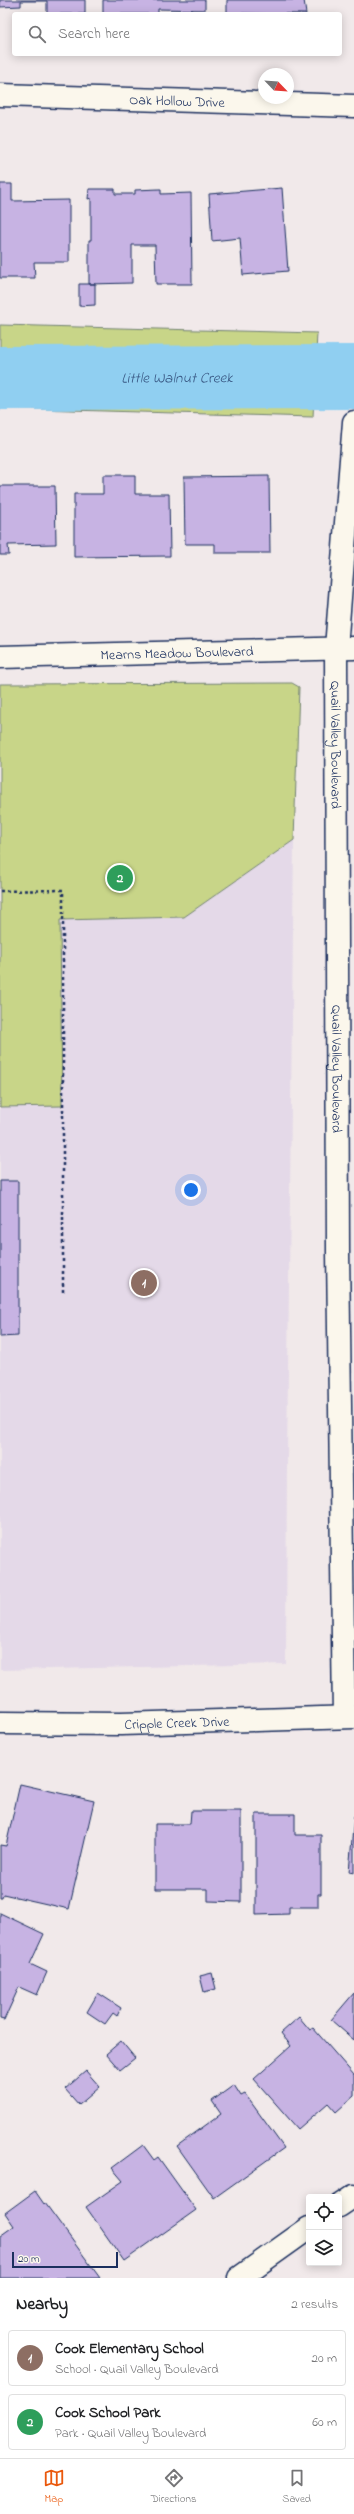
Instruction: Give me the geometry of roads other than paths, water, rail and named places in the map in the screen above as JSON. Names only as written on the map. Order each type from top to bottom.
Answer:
[{"type":"street","name":"Oak Hollow Drive","points":[[0,95],[354,106]]},
{"type":"street","name":"Quail Valley Boulevard","points":[[349,1716],[346,1251],[345,648],[354,429]]},
{"type":"street","name":"Mearns Meadow Boulevard","points":[[0,657],[345,648]]},
{"type":"street","name":"Cripple Creek Drive","points":[[0,1722],[120,1724],[349,1716]]},
{"type":"street","points":[[342,2204],[354,2196]]},
{"type":"street","points":[[239,2278],[306,2230]]},
{"type":"waterway","name":"Little Walnut Creek","points":[[0,378],[354,377]]},
{"type":"place","name":"Cook School Park","points":[[120,878]]},
{"type":"place","name":"Cook Elementary School","points":[[144,1283]]}]
